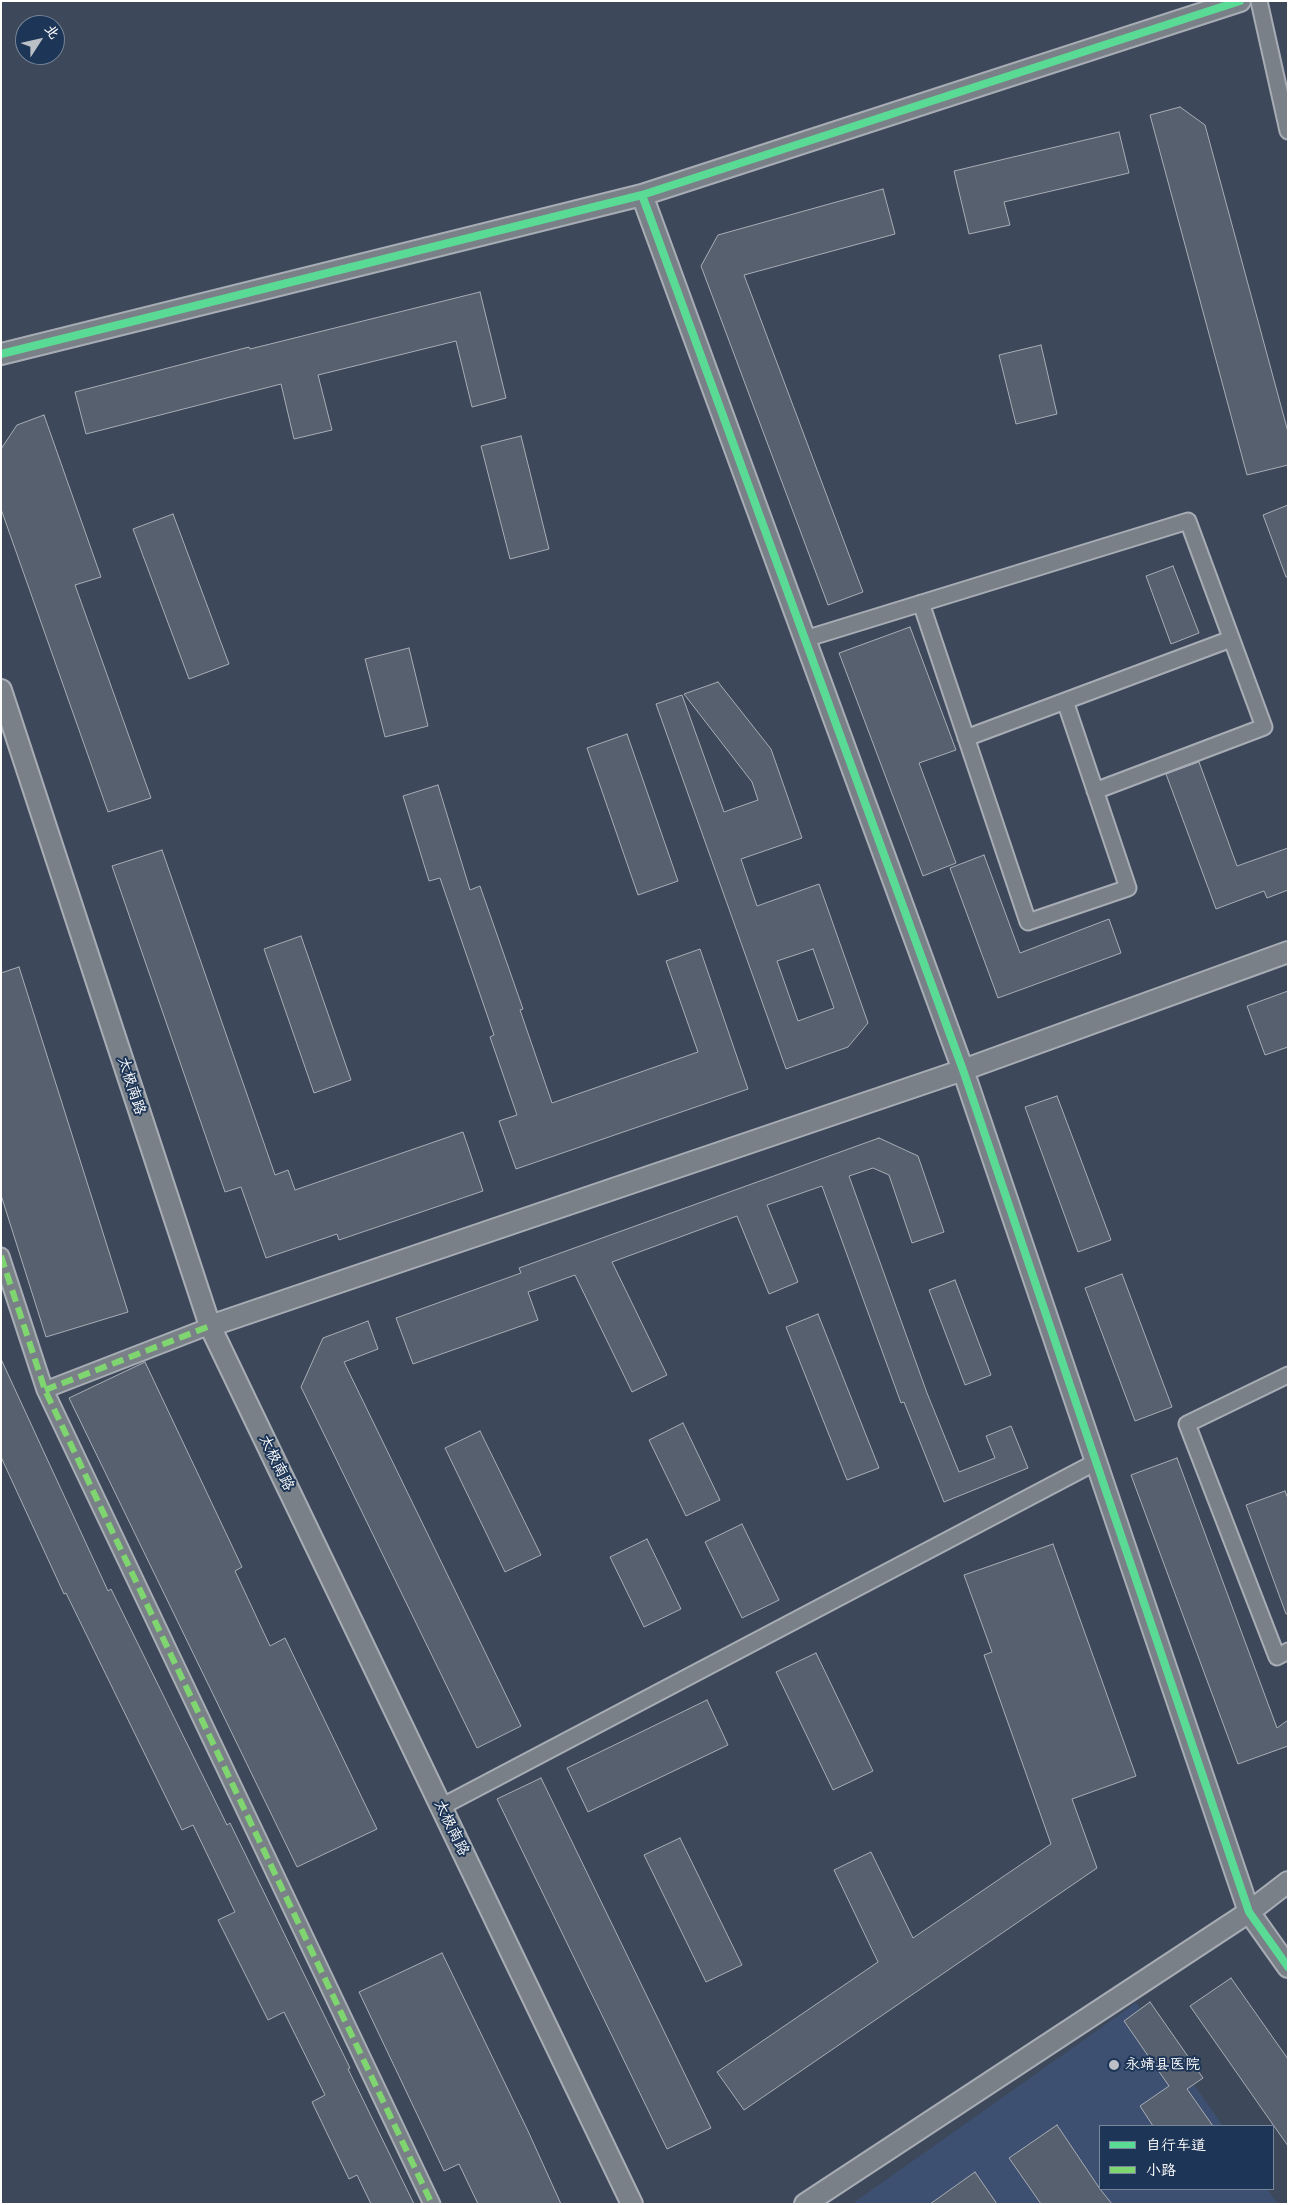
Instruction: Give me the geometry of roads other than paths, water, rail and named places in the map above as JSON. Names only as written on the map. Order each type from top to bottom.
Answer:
[{"type":"street","points":[[1,354],[642,195],[1240,1]]},
{"type":"street","points":[[1259,1],[1288,130]]},
{"type":"street","points":[[642,195],[963,1070],[1249,1912],[1288,1968]]},
{"type":"street","points":[[805,639],[1188,521],[1264,727],[1095,791]]},
{"type":"street","points":[[921,603],[1028,922],[1128,888],[1065,701]]},
{"type":"street","points":[[966,738],[1231,639]]},
{"type":"street","name":"太极南路","points":[[1,690],[210,1326],[632,2204]]},
{"type":"street","points":[[45,1390],[210,1326],[963,1070],[1288,952]]},
{"type":"street","points":[[1,1256],[45,1390],[432,2204]]},
{"type":"street","points":[[1288,1375],[1187,1424],[1278,1658],[1288,1651]]},
{"type":"street","points":[[441,1806],[1096,1462]]},
{"type":"street","points":[[805,2204],[1249,1912],[1288,1882]]},
{"type":"place","name":"永靖县医院","points":[[1114,2065]]}]
